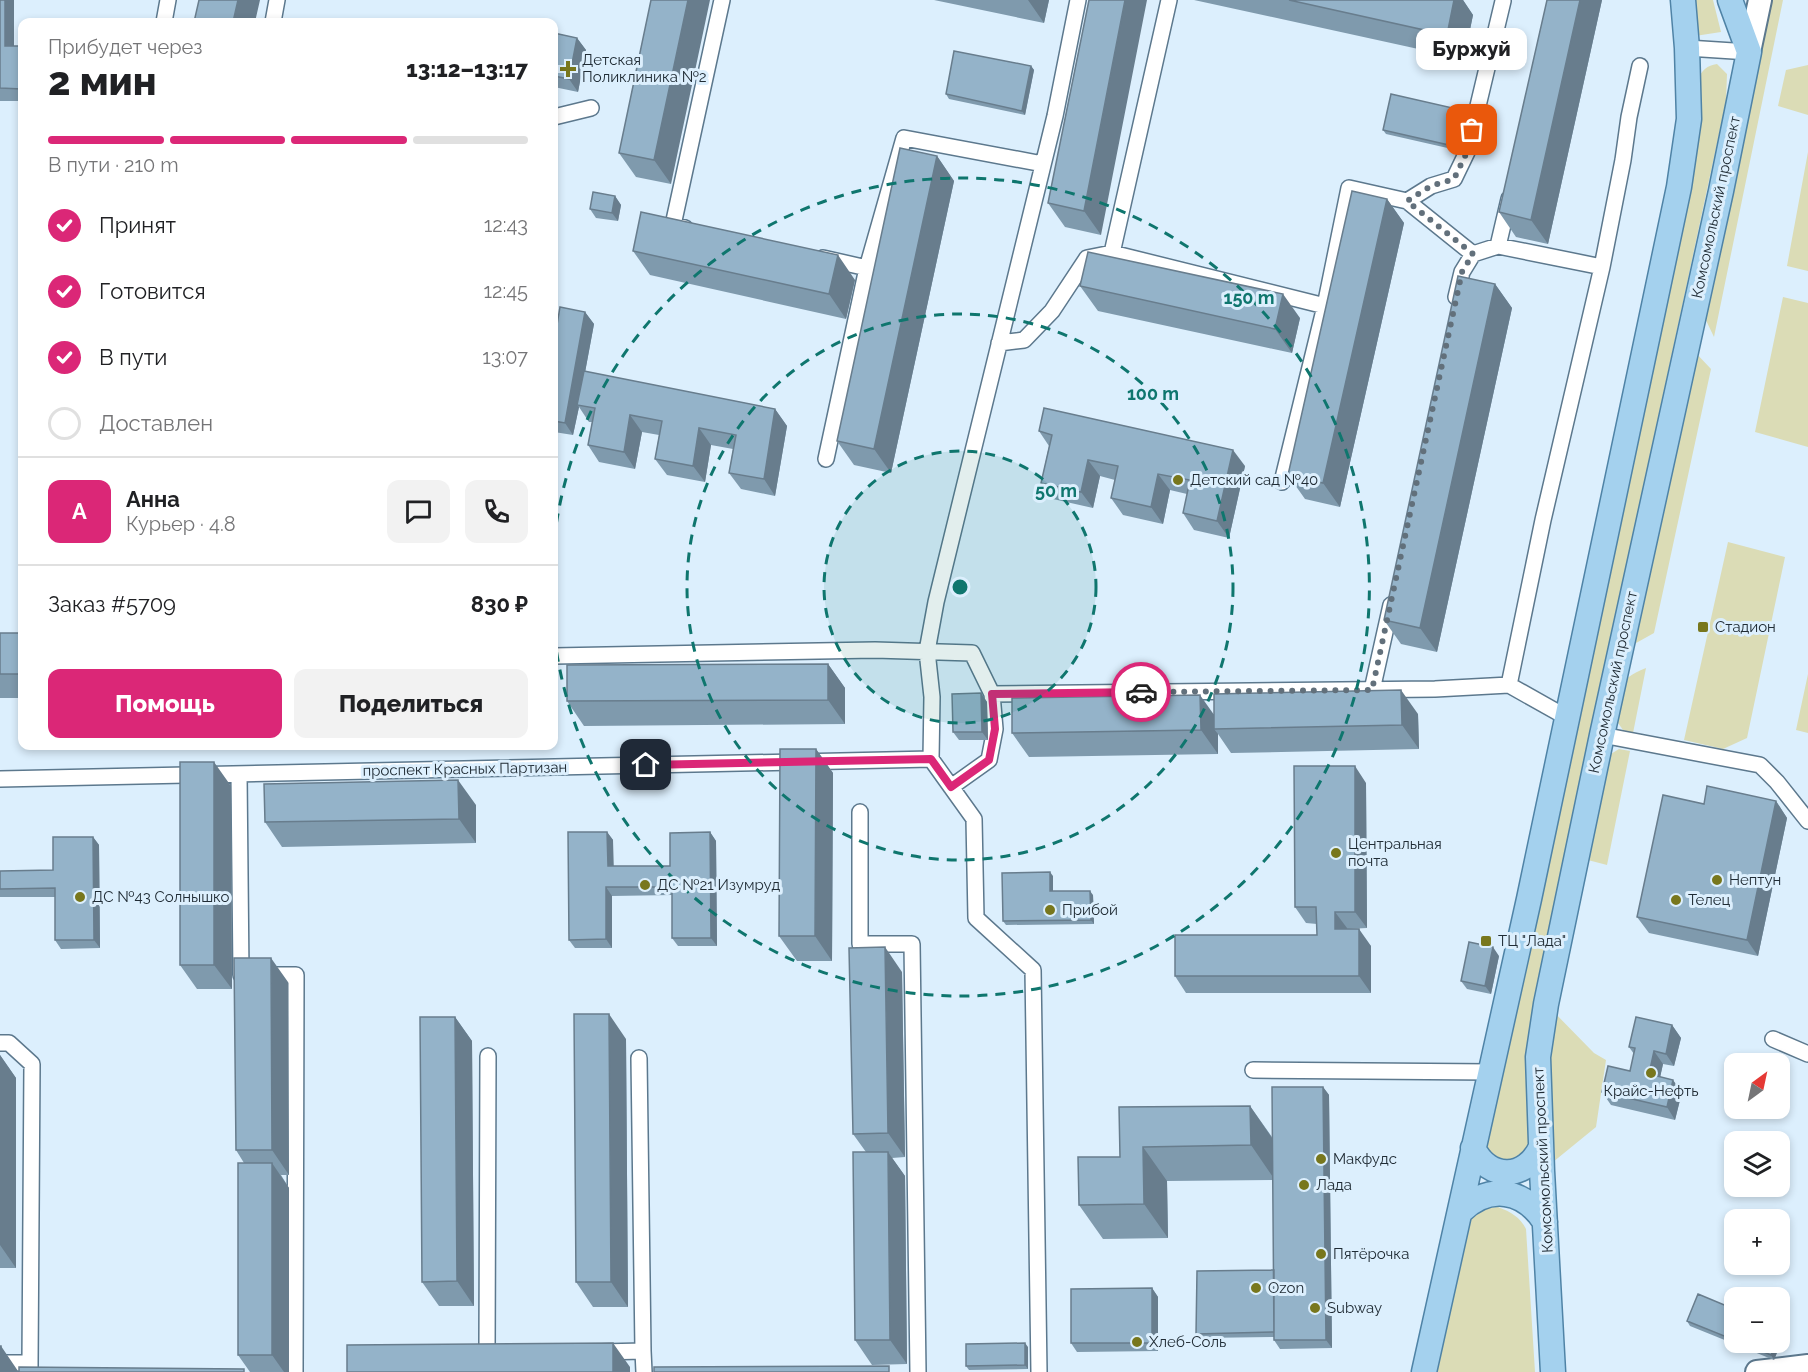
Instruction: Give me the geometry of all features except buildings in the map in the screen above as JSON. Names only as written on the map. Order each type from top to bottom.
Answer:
[{"type":"main road","points":[[1424,1372],[1491,1072],[1679,187],[1689,119],[1683,0]]},
{"type":"main road","points":[[1730,0],[1749,52]]},
{"type":"main road","name":"Комсомольский проспект","points":[[1553,1372],[1538,1057],[1546,1004],[1602,735],[1760,0]]},
{"type":"main road","points":[[1473,1148],[1488,1167],[1504,1172],[1523,1168],[1537,1155],[1541,1147]]},
{"type":"main road","points":[[1461,1211],[1479,1197],[1502,1193],[1522,1199],[1539,1213],[1545,1222]]},
{"type":"main road","points":[[1757,1372],[1808,1366]]},
{"type":"street","points":[[165,18],[168,0]]},
{"type":"street","points":[[274,18],[277,0]]},
{"type":"street","points":[[696,230],[673,225],[722,0]]},
{"type":"street","points":[[1039,1372],[1033,970],[976,918],[974,819],[931,759],[932,697],[927,651],[936,602],[1055,116],[1078,0]]},
{"type":"street","points":[[1112,253],[1169,0]]},
{"type":"street","points":[[1407,201],[1431,186],[1454,179],[1467,152],[1502,0]]},
{"type":"street","points":[[1687,48],[1749,52]]},
{"type":"street","points":[[1509,685],[1543,520],[1602,267],[1640,66]]},
{"type":"street","points":[[558,116],[591,108]]},
{"type":"street","points":[[826,459],[867,268],[904,138],[1043,164]]},
{"type":"street","points":[[1498,246],[1513,179]]},
{"type":"street","points":[[1282,482],[1325,306],[1349,188],[1407,201],[1473,254]]},
{"type":"street","points":[[1454,308],[1462,272],[1473,254],[1498,246],[1602,267]]},
{"type":"street","points":[[999,342],[1024,340],[1052,311],[1088,258],[1112,253],[1325,306]]},
{"type":"street","points":[[810,256],[867,268]]},
{"type":"street","points":[[1372,690],[1394,589]]},
{"type":"street","points":[[558,656],[927,651],[972,653],[992,694],[995,729],[989,760],[951,787]]},
{"type":"street","points":[[992,694],[1372,690],[1509,685],[1566,717]]},
{"type":"street","points":[[1602,735],[1760,765],[1808,821]]},
{"type":"street","name":"проспект Красных Партизан","points":[[0,779],[931,759]]},
{"type":"street","points":[[239,774],[241,975],[296,975],[295,1372]]},
{"type":"street","points":[[860,812],[860,944],[912,944],[918,1372]]},
{"type":"street","points":[[1773,1039],[1808,1054]]},
{"type":"street","points":[[0,1043],[9,1043],[32,1064],[30,1367],[0,1363]]},
{"type":"street","points":[[488,1056],[487,1353],[511,1353]]},
{"type":"street","points":[[639,1058],[644,1372]]},
{"type":"street","points":[[1253,1070],[1491,1072]]},
{"type":"street","points":[[583,1352],[643,1352]]},
{"type":"green space","points":[[1692,0],[1713,0],[1721,32],[1695,36]]},
{"type":"green space","points":[[1768,0],[1783,0],[1714,337],[1702,312]]},
{"type":"green space","points":[[1717,64],[1727,74],[1726,101],[1535,993],[1527,1070],[1530,1150],[1524,1159],[1497,1165],[1482,1147],[1698,80],[1705,69]]},
{"type":"green space","points":[[1808,65],[1808,115],[1778,106],[1786,70]]},
{"type":"green space","points":[[1808,152],[1808,271],[1787,266]]},
{"type":"green space","points":[[1783,297],[1808,303],[1808,447],[1755,432]]},
{"type":"green space","points":[[1694,351],[1711,369],[1654,633],[1629,647]]},
{"type":"green space","points":[[1728,542],[1785,557],[1747,738],[1723,749],[1684,740]]},
{"type":"green space","points":[[1646,668],[1633,733],[1623,730],[1616,720],[1619,694],[1621,687],[1629,677]]},
{"type":"green space","points":[[1808,674],[1808,733],[1796,730]]},
{"type":"green space","points":[[1619,749],[1630,751],[1607,865],[1584,859],[1606,757]]},
{"type":"green space","points":[[1546,1004],[1594,1053],[1606,1060],[1596,1127],[1542,1171]]},
{"type":"green space","points":[[1498,1207],[1515,1215],[1526,1229],[1535,1372],[1433,1372],[1467,1229],[1473,1215],[1486,1208]]},
{"type":"way so far","points":[[1141,692],[1372,690],[1462,272],[1473,254],[1407,201],[1431,186],[1454,179],[1467,152],[1472,130]]},
{"type":"place","name":"Детская Поликлиника №2","points":[[568,69]]},
{"type":"place","name":"Буржуй","points":[[1472,130]]},
{"type":"place","name":"Детский сад №40","points":[[1178,480]]},
{"type":"place","name":"Стадион","points":[[1703,627]]},
{"type":"place","name":"Центральная почта","points":[[1336,853]]},
{"type":"place","name":"Нептун","points":[[1717,880]]},
{"type":"place","name":"ДС №21 Изумруд","points":[[645,885]]},
{"type":"place","name":"ДС №43 Солнышко","points":[[80,897]]},
{"type":"place","name":"Телец","points":[[1676,900]]},
{"type":"place","name":"Прибой","points":[[1050,910]]},
{"type":"place","name":"ТЦ \"Лада\"","points":[[1486,941]]},
{"type":"place","name":"Крайс-Нефть","points":[[1651,1073]]},
{"type":"place","name":"Макфудс","points":[[1321,1159]]},
{"type":"place","name":"Лада","points":[[1304,1185]]},
{"type":"place","name":"Пятёрочка","points":[[1321,1254]]},
{"type":"place","name":"Ozon","points":[[1256,1288]]},
{"type":"place","name":"Subway","points":[[1315,1308]]},
{"type":"place","name":"Хлеб-Соль","points":[[1137,1342]]},
{"type":"route","points":[[646,765],[931,759],[951,787],[989,760],[995,729],[992,694],[1141,692]]}]
